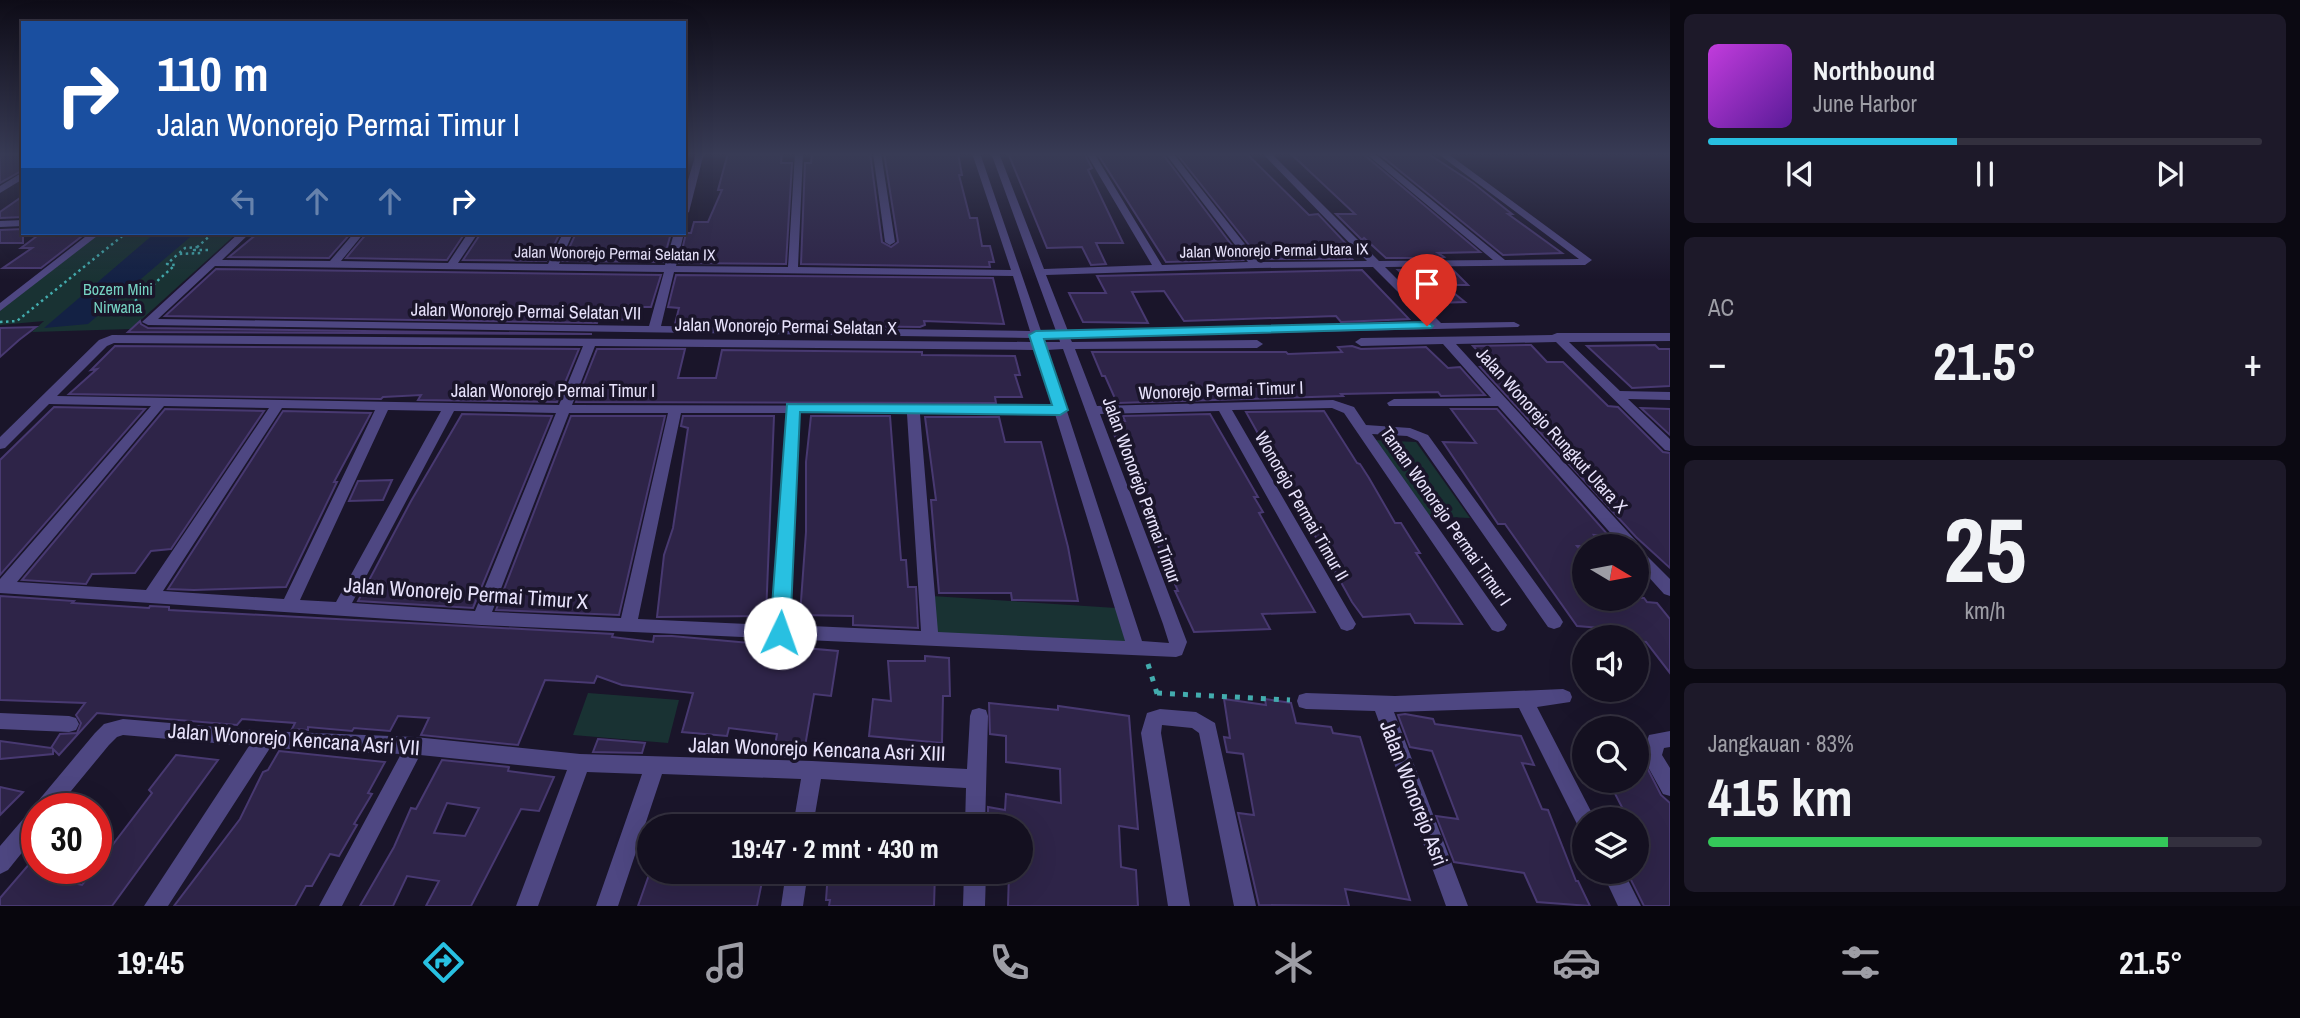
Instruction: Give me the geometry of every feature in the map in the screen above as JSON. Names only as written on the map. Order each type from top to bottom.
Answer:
[{"type":"street","points":[[793,271],[797,195]]},
{"type":"street","points":[[883,195],[890,242]]},
{"type":"street","points":[[990,195],[1139,649]]},
{"type":"street","name":"Jalan Wonorejo Permai Timur","points":[[1011,195],[1172,624],[1178,648]]},
{"type":"street","points":[[1115,195],[1158,267]]},
{"type":"street","points":[[1202,195],[1256,265]]},
{"type":"street","name":"Jalan Wonorejo Rungkut Utara X","points":[[1308,195],[1438,328],[1500,402],[1619,534]]},
{"type":"street","points":[[1421,195],[1501,261]]},
{"type":"street","name":"Jalan Wonorejo Permai Utara IX","points":[[1041,272],[1158,267],[1587,260],[1499,195]]},
{"type":"street","points":[[0,224],[21,222]]},
{"type":"street","points":[[0,308],[93,235]]},
{"type":"street","name":"Jalan Wonorejo Permai Selatan VII","points":[[242,235],[213,255],[148,322],[654,330],[1038,340]]},
{"type":"street","points":[[332,265],[357,235]]},
{"type":"street","points":[[451,266],[472,235]]},
{"type":"street","points":[[552,267],[567,235]]},
{"type":"street","points":[[654,330],[678,235]]},
{"type":"street","name":"Jalan Wonorejo Permai Selatan IX","points":[[213,255],[332,265],[1017,273]]},
{"type":"street","points":[[1065,340],[1514,325]]},
{"type":"street","points":[[1361,342],[1438,328],[1557,337],[1670,337]]},
{"type":"street","points":[[1557,337],[1670,447]]},
{"type":"street","name":"Jalan Wonorejo Permai Selatan X","points":[[45,400],[103,343],[112,339],[590,342],[1038,340]]},
{"type":"street","points":[[1038,340],[1257,344]]},
{"type":"street","points":[[481,618],[590,342]]},
{"type":"street","points":[[1616,395],[1670,397]]},
{"type":"street","points":[[0,445],[45,400]]},
{"type":"street","name":"Jalan Wonorejo Permai Timur I","points":[[45,400],[563,409],[1060,410]]},
{"type":"street","points":[[1394,403],[1500,402]]},
{"type":"street","points":[[1,587],[160,403]]},
{"type":"street","name":"Wonorejo Permai Timur I","points":[[1093,410],[1333,404],[1349,411]]},
{"type":"street","points":[[151,596],[277,405]]},
{"type":"street","points":[[289,605],[384,405]]},
{"type":"street","points":[[341,608],[450,407]]},
{"type":"street","points":[[628,625],[677,408]]},
{"type":"street","points":[[780,633],[793,408]]},
{"type":"street","name":"Wonorejo Permai Timur II","points":[[1224,408],[1346,624]]},
{"type":"street","points":[[913,410],[930,639]]},
{"type":"street","name":"Taman Wonorejo Permai Timur I","points":[[1349,411],[1498,625]]},
{"type":"street","name":"Taman Wonorejo Permai Timur I","points":[[1362,429],[1410,432],[1423,438],[1554,622]]},
{"type":"street","points":[[1649,567],[1670,590]]},
{"type":"street","name":"Jalan Wonorejo Permai Timur X","points":[[1,587],[481,618],[1171,651],[1178,648]]},
{"type":"street","name":"Jalan Wonorejo Asri","points":[[1457,906],[1381,703],[1563,697]]},
{"type":"street","points":[[1524,700],[1579,807]]},
{"type":"street","points":[[1306,701],[1381,703]]},
{"type":"street","points":[[975,814],[979,716]]},
{"type":"street","points":[[1179,906],[1151,733],[1154,719],[1196,720],[1208,729],[1245,906]]},
{"type":"street","points":[[0,721],[69,724]]},
{"type":"street","name":"Jalan Wonorejo Kencana Asri VII","points":[[58,793],[111,730],[123,727],[265,739],[415,746],[580,763],[655,766]]},
{"type":"street","points":[[155,906],[265,739]]},
{"type":"street","points":[[1670,739],[1656,741],[1652,756],[1670,787]]},
{"type":"street","points":[[330,906],[415,746]]},
{"type":"street","points":[[527,906],[580,763]]},
{"type":"street","points":[[607,906],[655,766]]},
{"type":"street","name":"Jalan Wonorejo Kencana Asri XIII","points":[[655,766],[812,770],[976,779]]},
{"type":"street","points":[[805,814],[812,770]]},
{"type":"street","points":[[0,863],[21,837]]},
{"type":"street","points":[[792,906],[795,884]]},
{"type":"street","points":[[974,906],[975,884]]},
{"type":"street","points":[[1619,884],[1630,906]]},
{"type":"path","points":[[0,322],[17,321],[124,235]]},
{"type":"path","points":[[196,248],[211,235]]},
{"type":"path","points":[[124,311],[175,265],[167,264],[183,250],[196,248],[213,255]]},
{"type":"path","points":[[178,254],[213,255]]},
{"type":"path","points":[[111,314],[149,311]]},
{"type":"path","points":[[1139,649],[1165,718]]},
{"type":"path","points":[[1157,693],[1306,701]]},
{"type":"green space","name":"Bozem Mini Nirwana","points":[[95,235],[235,235],[131,329],[32,332],[44,321],[0,325],[0,309]]},
{"type":"green space","points":[[1372,440],[1416,442],[1470,518],[1424,516]]},
{"type":"green space","points":[[932,596],[1116,608],[1128,645],[936,636]]},
{"type":"green space","points":[[588,693],[679,700],[668,743],[573,735]]},
{"type":"water","points":[[153,235],[193,235],[88,324],[44,328]]},
{"type":"building","points":[[720,195],[790,195],[786,264],[679,263],[686,233],[691,233],[694,222],[708,222]]},
{"type":"building","points":[[804,195],[876,195],[882,242],[891,247],[898,242],[891,195],[964,195],[970,218],[977,218],[982,246],[990,246],[994,262],[989,262],[990,267],[801,264]]},
{"type":"building","points":[[1025,195],[1100,195],[1123,243],[1096,243],[1106,264],[1091,265],[1082,247],[1047,248]]},
{"type":"building","points":[[1124,195],[1194,195],[1243,260],[1166,262]]},
{"type":"building","points":[[1210,195],[1289,195],[1309,215],[1318,214],[1352,250],[1348,255],[1352,259],[1260,259]]},
{"type":"building","points":[[1335,195],[1412,195],[1480,252],[1438,253],[1444,257],[1440,258],[1386,258],[1364,238],[1362,240],[1336,214],[1355,214]]},
{"type":"building","points":[[1430,195],[1488,195],[1512,214],[1508,214],[1562,253],[1503,255]]},
{"type":"building","points":[[21,197],[21,217],[0,218],[0,212]]},
{"type":"building","points":[[21,229],[23,243],[0,243],[0,230]]},
{"type":"building","points":[[38,235],[83,235],[41,268],[3,268],[32,248],[21,248]]},
{"type":"building","points":[[256,235],[349,235],[329,258],[229,257]]},
{"type":"building","points":[[365,235],[464,235],[447,260],[346,258]]},
{"type":"building","points":[[480,235],[559,235],[546,261],[463,260]]},
{"type":"building","points":[[575,235],[670,235],[663,262],[563,261]]},
{"type":"building","points":[[216,269],[661,275],[651,307],[642,307],[637,320],[598,319],[597,323],[165,316]]},
{"type":"building","points":[[1452,269],[1468,285],[1444,285],[1465,302],[1434,303],[1398,270]]},
{"type":"building","points":[[1362,270],[1409,319],[1341,322],[1336,316],[1184,321],[1164,291],[1132,292],[1148,323],[1083,322],[1069,293],[1106,293],[1097,276]]},
{"type":"building","points":[[676,275],[993,278],[1004,324],[924,321],[925,325],[920,327],[675,324],[679,308],[668,307]]},
{"type":"building","points":[[140,321],[148,328],[592,334],[128,332]]},
{"type":"building","points":[[36,327],[19,340],[0,357],[0,328]]},
{"type":"building","points":[[1531,345],[1547,362],[1563,362],[1608,406],[1618,407],[1663,452],[1670,453],[1670,568],[1649,549],[1649,534],[1633,534],[1480,367],[1486,366],[1482,362],[1488,362],[1473,346]]},
{"type":"building","points":[[1655,345],[1659,349],[1670,349],[1670,386],[1632,388],[1587,346]]},
{"type":"building","points":[[115,346],[579,349],[557,402],[418,400],[421,395],[381,399],[69,394],[97,369],[91,370]]},
{"type":"building","points":[[1352,346],[1361,349],[1426,347],[1448,368],[1460,367],[1485,395],[1441,396],[1438,392],[1341,394],[1343,396],[1117,403],[1092,352],[1288,354],[1342,352],[1338,347]]},
{"type":"building","points":[[597,349],[685,349],[678,378],[716,378],[722,350],[1015,356],[1020,375],[1015,375],[1022,397],[995,397],[996,403],[576,402]]},
{"type":"building","points":[[54,407],[145,409],[0,575],[0,460]]},
{"type":"building","points":[[1641,408],[1670,409],[1670,435]]},
{"type":"building","points":[[165,409],[264,411],[171,549],[151,551],[135,573],[92,574],[86,584],[22,580]]},
{"type":"building","points":[[1451,409],[1497,409],[1607,534],[1572,534],[1572,611],[1649,611],[1649,602],[1657,603],[1670,619],[1670,673],[1649,646],[1649,625],[1576,625],[1505,524],[1498,524],[1443,442],[1476,443]]},
{"type":"building","points":[[283,411],[371,413],[334,482],[337,482],[286,587],[168,589]]},
{"type":"building","points":[[1324,411],[1369,478],[1395,523],[1401,523],[1420,553],[1416,553],[1462,624],[1415,623],[1410,614],[1363,617],[1352,602],[1246,412]]},
{"type":"building","points":[[462,414],[552,416],[473,608],[358,601],[411,501]]},
{"type":"building","points":[[1210,414],[1258,497],[1254,497],[1263,512],[1259,513],[1315,612],[1262,614],[1270,629],[1194,632],[1152,532],[1139,497],[1142,497],[1108,421],[1125,421],[1123,416]]},
{"type":"building","points":[[571,416],[665,416],[619,615],[496,610]]},
{"type":"building","points":[[683,416],[774,416],[766,616],[657,617],[664,555],[673,528],[688,428],[681,426]]},
{"type":"building","points":[[811,416],[890,416],[901,560],[906,560],[908,587],[916,587],[918,628],[853,625],[853,616],[800,615],[806,532],[806,462]]},
{"type":"building","points":[[925,417],[999,417],[1005,442],[1041,442],[1068,547],[1078,601],[1012,600],[1011,593],[939,593],[931,500],[936,500]]},
{"type":"building","points":[[392,480],[383,500],[349,501],[358,481]]},
{"type":"building","points":[[0,596],[74,601],[72,603],[169,607],[169,610],[613,634],[612,637],[653,642],[654,636],[672,636],[838,651],[831,696],[814,694],[803,758],[773,756],[777,734],[729,728],[727,736],[682,732],[693,693],[622,685],[597,676],[594,683],[545,680],[518,745],[421,735],[429,718],[398,716],[390,731],[354,728],[352,731],[308,727],[308,730],[292,729],[295,723],[242,719],[237,725],[97,713],[59,755],[53,749],[53,754],[0,759],[0,741],[51,748],[60,734],[77,733],[81,723],[76,715],[85,703],[0,700]]},
{"type":"building","points":[[925,656],[949,658],[950,696],[943,696],[942,743],[869,736],[873,699],[891,701],[888,661],[925,661]]},
{"type":"building","points":[[1224,699],[1266,705],[1265,699],[1291,703],[1296,723],[1331,727],[1333,733],[1360,737],[1410,900],[1345,889],[1349,906],[1259,905],[1238,813],[1254,815],[1243,754],[1227,752],[1224,737],[1230,738]]},
{"type":"building","points":[[989,703],[1058,710],[1058,706],[1129,716],[1138,829],[1119,826],[1121,867],[1136,870],[1138,906],[1008,906],[1009,884],[1033,884],[1033,814],[988,814],[988,807],[1005,810],[1006,794],[1061,803],[1060,769],[1006,762],[1006,736],[990,734]]},
{"type":"building","points":[[1398,715],[1433,719],[1435,724],[1521,736],[1534,765],[1522,763],[1542,809],[1548,810],[1572,871],[1572,884],[1579,884],[1590,906],[1537,902],[1524,873],[1454,862],[1436,816],[1458,819],[1432,751],[1410,747]]},
{"type":"building","points":[[598,739],[645,743],[642,753],[593,752]]},
{"type":"building","points":[[279,751],[385,762],[368,793],[372,794],[354,824],[357,825],[339,856],[330,854],[312,886],[306,886],[295,906],[174,906],[240,819],[263,772],[268,770]]},
{"type":"building","points":[[176,755],[218,760],[112,906],[0,906],[0,898],[21,874],[21,884],[112,884],[112,846],[152,793],[149,790]]},
{"type":"building","points":[[442,760],[509,767],[508,771],[554,777],[539,811],[521,809],[471,906],[426,906],[439,881],[407,876],[393,906],[360,906],[394,847],[411,808],[416,809]],"holes":[[[447,803],[479,808],[465,836],[434,833]]]},
{"type":"building","points":[[1649,771],[1661,795],[1670,803],[1670,906],[1644,906],[1633,884],[1649,884],[1649,807],[1622,807],[1615,793],[1649,793]]},
{"type":"building","points":[[0,787],[23,792],[21,793],[0,815]]},
{"type":"building","points":[[646,884],[762,884],[757,906],[638,906]]},
{"type":"building","points":[[827,884],[935,884],[934,906],[829,906],[830,900],[826,900]]},
{"type":"route","points":[[780,633],[793,408],[1060,410],[1036,335],[1427,326]]}]
